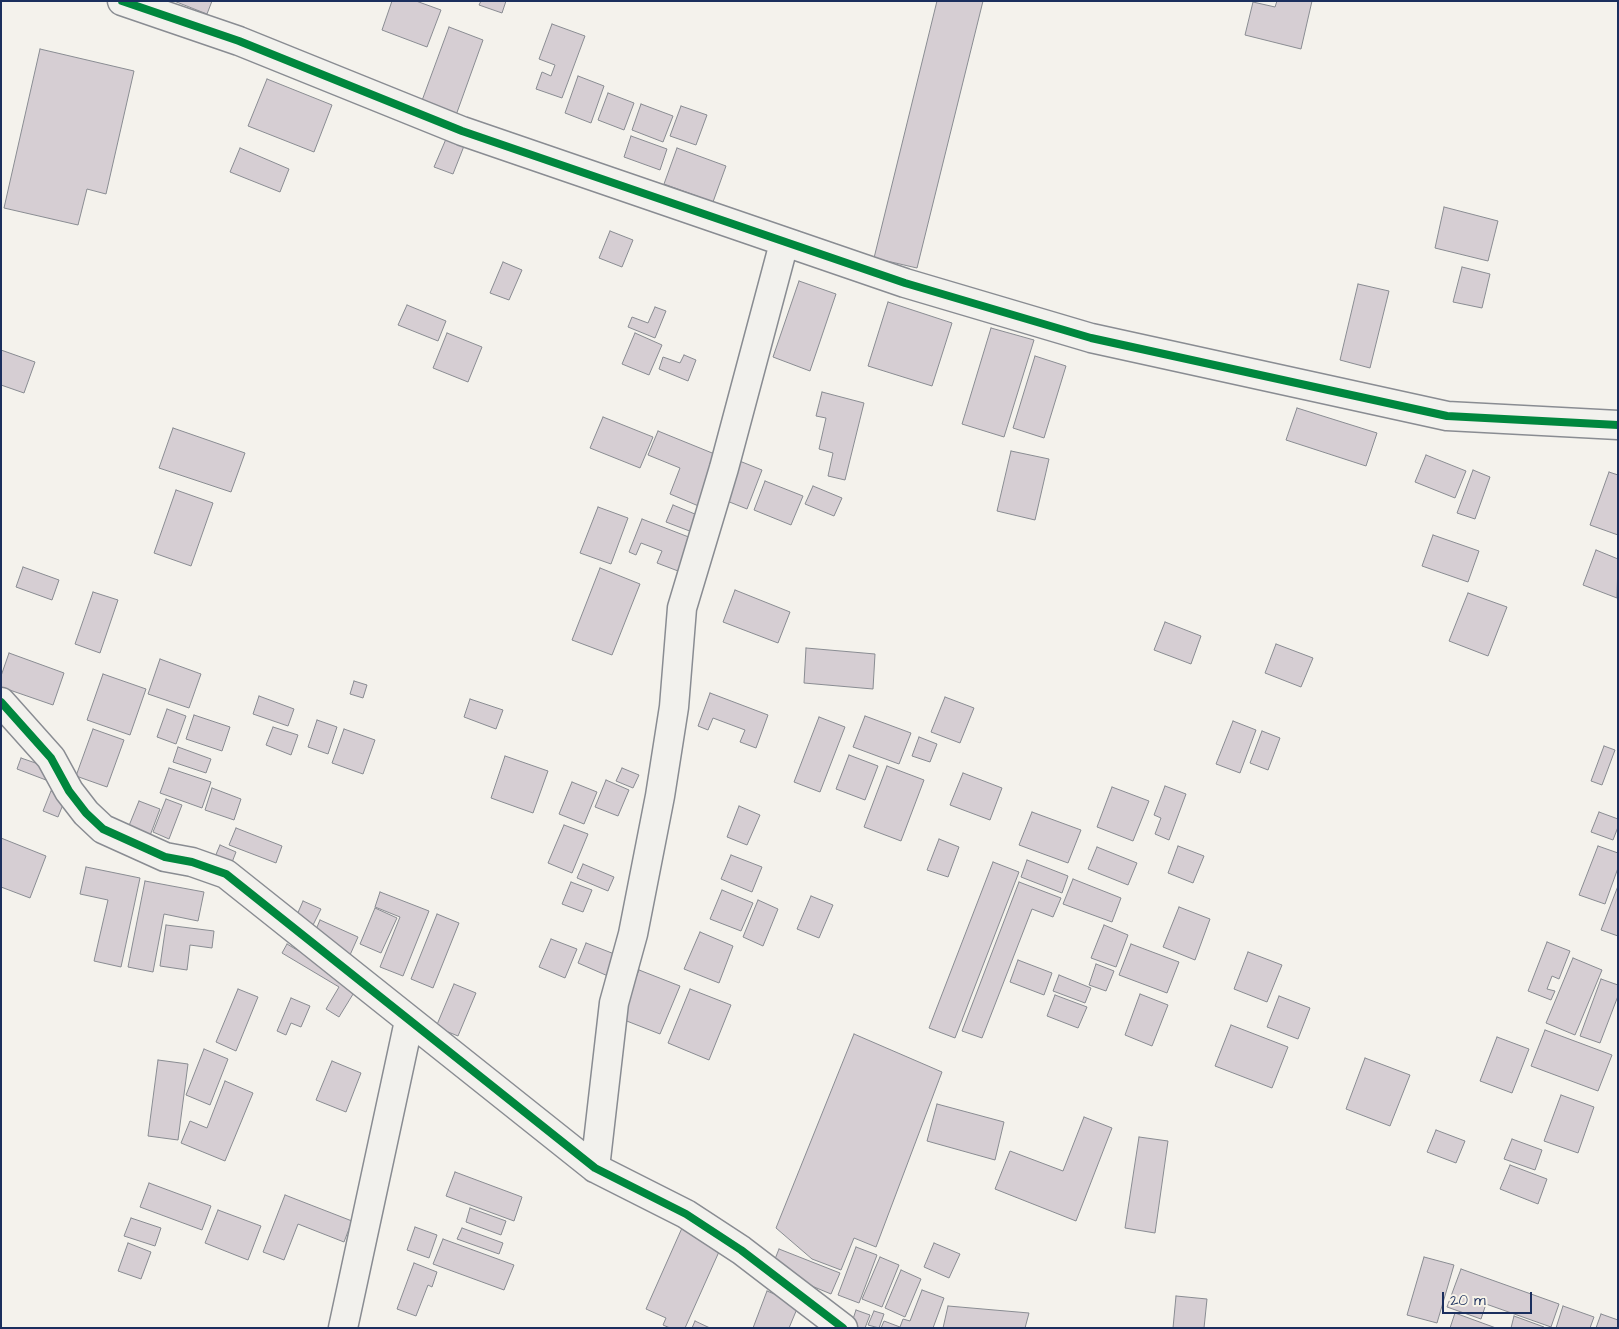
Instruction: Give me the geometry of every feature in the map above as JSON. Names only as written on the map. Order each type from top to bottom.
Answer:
[{"type":"street","points":[[122,1],[240,40],[462,132],[905,283],[1091,338],[1238,372],[1447,416],[1618,425]]},
{"type":"street","points":[[595,1168],[614,1002],[633,934],[660,796],[674,707],[682,608],[724,468],[784,242]]},
{"type":"street","points":[[1,702],[51,758],[68,791],[86,813],[103,829],[165,857],[192,862],[226,874],[595,1168],[686,1214],[740,1250],[843,1328]]},
{"type":"street","points":[[343,1328],[409,1021]]},
{"type":"building","points":[[174,1],[212,1],[207,14]]},
{"type":"building","points":[[392,1],[416,1],[441,10],[427,47],[382,30]]},
{"type":"building","points":[[481,1],[506,1],[502,13],[479,5]]},
{"type":"building","points":[[937,1],[983,1],[917,268],[874,258]]},
{"type":"building","points":[[1277,1],[1312,1],[1301,49],[1245,35],[1253,2],[1275,7]]},
{"type":"building","points":[[552,24],[585,36],[562,98],[536,89],[542,72],[551,76],[555,65],[539,59]]},
{"type":"building","points":[[449,27],[483,40],[455,118],[420,106]]},
{"type":"building","points":[[40,49],[134,71],[106,194],[87,189],[78,225],[4,208]]},
{"type":"building","points":[[578,76],[604,86],[591,123],[565,113]]},
{"type":"building","points":[[267,79],[332,105],[314,152],[248,126]]},
{"type":"building","points":[[608,93],[634,103],[624,130],[598,120]]},
{"type":"building","points":[[641,104],[673,116],[663,142],[632,130]]},
{"type":"building","points":[[681,106],[707,115],[696,145],[670,136]]},
{"type":"building","points":[[631,136],[667,149],[660,170],[624,157]]},
{"type":"building","points":[[446,139],[464,146],[453,174],[434,167]]},
{"type":"building","points":[[240,148],[289,169],[280,192],[230,172]]},
{"type":"building","points":[[677,148],[726,166],[713,202],[664,184]]},
{"type":"building","points":[[1444,207],[1498,221],[1488,261],[1435,248]]},
{"type":"building","points":[[610,231],[633,240],[622,267],[599,258]]},
{"type":"building","points":[[503,262],[522,270],[509,300],[490,293]]},
{"type":"building","points":[[1462,267],[1490,274],[1482,308],[1453,302]]},
{"type":"building","points":[[799,281],[836,294],[810,371],[773,357]]},
{"type":"building","points":[[1358,284],[1389,291],[1370,368],[1340,360]]},
{"type":"building","points":[[888,302],[952,323],[932,386],[868,366]]},
{"type":"building","points":[[407,305],[446,321],[438,341],[398,325]]},
{"type":"building","points":[[655,307],[666,311],[655,338],[628,327],[632,317],[648,323]]},
{"type":"building","points":[[991,328],[1034,340],[1004,437],[962,424]]},
{"type":"building","points":[[447,333],[482,347],[468,382],[433,368]]},
{"type":"building","points":[[635,333],[662,345],[649,375],[622,364]]},
{"type":"building","points":[[1,350],[35,362],[24,393],[1,385]]},
{"type":"building","points":[[684,355],[696,360],[688,381],[659,369],[663,357],[680,363]]},
{"type":"building","points":[[1035,356],[1066,366],[1044,438],[1013,428]]},
{"type":"building","points":[[822,392],[864,403],[845,480],[828,476],[833,453],[819,449],[826,418],[816,416]]},
{"type":"building","points":[[1297,408],[1377,433],[1366,466],[1286,440]]},
{"type":"building","points":[[603,417],[653,437],[640,468],[590,448]]},
{"type":"building","points":[[173,428],[245,453],[231,492],[159,468]]},
{"type":"building","points":[[658,431],[722,457],[701,507],[670,494],[680,468],[648,455]]},
{"type":"building","points":[[1011,451],[1049,459],[1035,520],[997,511]]},
{"type":"building","points":[[1426,455],[1466,471],[1455,498],[1415,482]]},
{"type":"building","points":[[737,460],[762,470],[747,509],[722,499]]},
{"type":"building","points":[[1473,470],[1490,477],[1475,519],[1457,513]]},
{"type":"building","points":[[1609,472],[1618,475],[1618,535],[1590,525]]},
{"type":"building","points":[[765,481],[803,496],[791,525],[754,510]]},
{"type":"building","points":[[813,486],[842,498],[834,516],[805,504]]},
{"type":"building","points":[[176,490],[213,503],[191,566],[154,553]]},
{"type":"building","points":[[673,505],[707,519],[700,535],[666,522]]},
{"type":"building","points":[[598,507],[628,518],[611,564],[580,553]]},
{"type":"building","points":[[642,519],[699,541],[686,574],[657,563],[662,551],[641,543],[636,555],[629,552]]},
{"type":"building","points":[[1433,535],[1479,551],[1468,582],[1422,566]]},
{"type":"building","points":[[1596,550],[1618,559],[1617,598],[1583,585]]},
{"type":"building","points":[[23,567],[59,580],[52,600],[16,587]]},
{"type":"building","points":[[600,568],[640,584],[612,655],[572,640]]},
{"type":"building","points":[[735,590],[790,612],[778,643],[723,622]]},
{"type":"building","points":[[93,592],[118,600],[100,653],[75,644]]},
{"type":"building","points":[[1468,593],[1507,607],[1488,656],[1449,641]]},
{"type":"building","points":[[1165,622],[1201,636],[1191,664],[1154,650]]},
{"type":"building","points":[[1276,644],[1313,658],[1301,687],[1265,673]]},
{"type":"building","points":[[806,648],[875,654],[873,689],[804,683]]},
{"type":"building","points":[[9,653],[64,673],[53,705],[1,687],[1,676]]},
{"type":"building","points":[[160,659],[201,674],[189,708],[148,694]]},
{"type":"building","points":[[103,674],[146,689],[130,735],[87,720]]},
{"type":"building","points":[[354,681],[367,685],[363,698],[350,694]]},
{"type":"building","points":[[710,693],[768,715],[756,748],[740,742],[745,730],[713,718],[708,730],[698,726]]},
{"type":"building","points":[[259,696],[294,709],[288,726],[253,714]]},
{"type":"building","points":[[945,697],[974,708],[960,743],[931,732]]},
{"type":"building","points":[[470,699],[503,710],[496,729],[464,717]]},
{"type":"building","points":[[167,709],[186,716],[176,744],[157,737]]},
{"type":"building","points":[[194,715],[230,727],[222,751],[186,739]]},
{"type":"building","points":[[865,716],[911,733],[899,764],[853,747]]},
{"type":"building","points":[[819,717],[845,727],[820,792],[794,782]]},
{"type":"building","points":[[317,720],[337,727],[328,754],[308,747]]},
{"type":"building","points":[[1233,721],[1256,730],[1240,773],[1216,764]]},
{"type":"building","points":[[273,727],[298,735],[291,755],[266,745]]},
{"type":"building","points":[[93,729],[124,740],[107,787],[76,776]]},
{"type":"building","points":[[344,729],[375,740],[363,774],[332,763]]},
{"type":"building","points":[[1262,731],[1280,738],[1268,770],[1250,763]]},
{"type":"building","points":[[919,737],[937,744],[930,762],[912,756]]},
{"type":"building","points":[[1604,746],[1615,750],[1602,785],[1591,781]]},
{"type":"building","points":[[178,747],[211,759],[206,773],[173,762]]},
{"type":"building","points":[[849,755],[878,766],[865,800],[836,789]]},
{"type":"building","points":[[505,756],[548,771],[533,813],[491,798]]},
{"type":"building","points":[[21,758],[50,768],[46,780],[17,769]]},
{"type":"building","points":[[887,766],[924,780],[901,841],[864,827]]},
{"type":"building","points":[[169,768],[211,782],[202,808],[160,793]]},
{"type":"building","points":[[622,768],[639,775],[633,788],[616,781]]},
{"type":"building","points":[[963,773],[1002,788],[990,820],[950,805]]},
{"type":"building","points":[[606,780],[629,790],[618,816],[595,807]]},
{"type":"building","points":[[572,782],[597,792],[584,824],[559,814]]},
{"type":"building","points":[[1165,786],[1186,794],[1169,840],[1155,834],[1161,818],[1154,815]]},
{"type":"building","points":[[1112,787],[1149,801],[1133,841],[1097,827]]},
{"type":"building","points":[[212,788],[241,799],[234,820],[205,810]]},
{"type":"building","points":[[51,791],[66,797],[58,817],[43,811]]},
{"type":"building","points":[[166,799],[182,805],[169,839],[153,832]]},
{"type":"building","points":[[139,801],[160,809],[148,841],[126,833]]},
{"type":"building","points":[[739,806],[760,815],[747,845],[727,837]]},
{"type":"building","points":[[1032,812],[1081,830],[1068,863],[1019,845]]},
{"type":"building","points":[[1599,812],[1618,819],[1618,827],[1613,840],[1591,832]]},
{"type":"building","points":[[564,825],[588,834],[572,873],[548,863]]},
{"type":"building","points":[[236,828],[282,846],[276,863],[229,845]]},
{"type":"building","points":[[1,838],[46,856],[30,898],[1,887]]},
{"type":"building","points":[[939,839],[959,847],[948,877],[927,870]]},
{"type":"building","points":[[220,845],[236,852],[229,870],[212,864]]},
{"type":"building","points":[[1178,846],[1204,856],[1193,883],[1168,873]]},
{"type":"building","points":[[1598,846],[1618,853],[1618,868],[1605,904],[1579,895]]},
{"type":"building","points":[[1097,847],[1137,863],[1128,885],[1088,869]]},
{"type":"building","points":[[731,855],[762,867],[752,892],[721,879]]},
{"type":"building","points":[[1027,860],[1068,876],[1062,893],[1021,877]]},
{"type":"building","points":[[993,862],[1019,872],[955,1038],[929,1028]]},
{"type":"building","points":[[583,864],[614,877],[608,891],[577,878]]},
{"type":"building","points":[[86,867],[140,878],[121,967],[94,961],[108,900],[80,894]]},
{"type":"building","points":[[1073,879],[1121,898],[1112,922],[1063,904]]},
{"type":"building","points":[[145,881],[204,892],[198,921],[164,914],[153,972],[128,967]]},
{"type":"building","points":[[571,882],[592,890],[583,912],[562,904]]},
{"type":"building","points":[[1019,882],[1061,898],[1053,917],[1032,909],[982,1038],[962,1031]]},
{"type":"building","points":[[1618,886],[1618,936],[1601,930]]},
{"type":"building","points":[[722,890],[753,903],[741,931],[710,919]]},
{"type":"building","points":[[380,892],[429,911],[403,976],[380,967],[400,917],[375,907]]},
{"type":"building","points":[[811,896],[833,905],[819,938],[797,929]]},
{"type":"building","points":[[758,900],[778,909],[763,946],[743,937]]},
{"type":"building","points":[[303,901],[321,909],[310,931],[293,924]]},
{"type":"building","points":[[1179,907],[1210,919],[1195,960],[1163,947]]},
{"type":"building","points":[[375,908],[397,918],[381,953],[360,944]]},
{"type":"building","points":[[437,914],[459,923],[433,988],[411,979]]},
{"type":"building","points":[[320,920],[358,937],[350,955],[312,939]]},
{"type":"building","points":[[166,925],[214,931],[212,948],[190,945],[187,970],[160,966]]},
{"type":"building","points":[[1104,925],[1128,935],[1116,967],[1091,958]]},
{"type":"building","points":[[700,932],[733,946],[719,983],[684,969]]},
{"type":"building","points":[[551,939],[577,949],[565,978],[539,967]]},
{"type":"building","points":[[1547,942],[1570,951],[1559,979],[1552,976],[1547,989],[1555,991],[1551,1000],[1528,991]]},
{"type":"building","points":[[586,943],[617,955],[608,976],[578,963]]},
{"type":"building","points":[[287,944],[358,986],[339,1017],[326,1009],[339,987],[282,953]]},
{"type":"building","points":[[1131,944],[1179,962],[1167,993],[1119,975]]},
{"type":"building","points":[[1248,952],[1282,965],[1267,1002],[1234,989]]},
{"type":"building","points":[[1573,958],[1602,970],[1575,1035],[1546,1023]]},
{"type":"building","points":[[1018,960],[1052,973],[1044,995],[1010,982]]},
{"type":"building","points":[[1096,964],[1114,971],[1106,991],[1089,985]]},
{"type":"building","points":[[639,970],[680,986],[660,1034],[619,1018]]},
{"type":"building","points":[[1059,975],[1091,988],[1085,1003],[1053,991]]},
{"type":"building","points":[[1601,979],[1618,985],[1618,996],[1600,1043],[1580,1036]]},
{"type":"building","points":[[454,984],[476,993],[458,1036],[436,1027]]},
{"type":"building","points":[[238,989],[258,997],[236,1051],[216,1042]]},
{"type":"building","points":[[690,989],[731,1005],[709,1060],[668,1043]]},
{"type":"building","points":[[1140,994],[1168,1005],[1152,1046],[1125,1035]]},
{"type":"building","points":[[1055,995],[1087,1007],[1078,1028],[1047,1016]]},
{"type":"building","points":[[1279,996],[1310,1008],[1298,1039],[1267,1027]]},
{"type":"building","points":[[291,998],[310,1006],[301,1027],[291,1023],[286,1035],[277,1031]]},
{"type":"building","points":[[1231,1025],[1288,1047],[1272,1088],[1215,1066]]},
{"type":"building","points":[[1545,1030],[1612,1055],[1598,1091],[1531,1066]]},
{"type":"building","points":[[854,1034],[942,1072],[876,1247],[854,1238],[841,1270],[812,1259],[776,1228]]},
{"type":"building","points":[[1497,1037],[1529,1049],[1512,1093],[1480,1081]]},
{"type":"building","points":[[204,1049],[228,1059],[210,1105],[186,1095]]},
{"type":"building","points":[[1365,1058],[1410,1075],[1390,1126],[1346,1109]]},
{"type":"building","points":[[158,1060],[188,1064],[178,1140],[148,1136]]},
{"type":"building","points":[[332,1061],[361,1073],[346,1112],[316,1100]]},
{"type":"building","points":[[225,1081],[253,1093],[225,1161],[181,1143],[190,1121],[207,1128]]},
{"type":"building","points":[[1561,1095],[1594,1107],[1578,1153],[1544,1141]]},
{"type":"building","points":[[937,1104],[1004,1122],[995,1160],[927,1141]]},
{"type":"building","points":[[1084,1117],[1112,1128],[1076,1221],[995,1189],[1010,1151],[1063,1171]]},
{"type":"building","points":[[1436,1130],[1465,1141],[1456,1163],[1427,1152]]},
{"type":"building","points":[[1139,1137],[1168,1141],[1155,1233],[1125,1228]]},
{"type":"building","points":[[1512,1139],[1542,1150],[1535,1170],[1504,1159]]},
{"type":"building","points":[[1510,1165],[1547,1179],[1538,1204],[1500,1189]]},
{"type":"building","points":[[455,1172],[522,1197],[514,1221],[446,1196]]},
{"type":"building","points":[[149,1183],[211,1206],[202,1230],[140,1207]]},
{"type":"building","points":[[285,1195],[352,1221],[344,1242],[298,1224],[284,1260],[263,1252]]},
{"type":"building","points":[[470,1208],[506,1221],[501,1235],[466,1222]]},
{"type":"building","points":[[218,1210],[261,1226],[248,1260],[205,1243]]},
{"type":"building","points":[[131,1218],[161,1228],[155,1246],[124,1236]]},
{"type":"building","points":[[415,1227],[437,1235],[429,1258],[407,1250]]},
{"type":"building","points":[[462,1228],[503,1243],[499,1254],[457,1239]]},
{"type":"building","points":[[682,1228],[722,1245],[685,1328],[670,1328],[663,1325],[666,1318],[646,1309]]},
{"type":"building","points":[[443,1239],[514,1265],[504,1290],[433,1264]]},
{"type":"building","points":[[128,1243],[151,1252],[141,1279],[118,1271]]},
{"type":"building","points":[[934,1243],[960,1254],[949,1278],[924,1267]]},
{"type":"building","points":[[856,1247],[877,1255],[859,1303],[838,1295]]},
{"type":"building","points":[[779,1249],[840,1273],[831,1294],[771,1269]]},
{"type":"building","points":[[880,1257],[899,1265],[882,1307],[862,1299]]},
{"type":"building","points":[[1424,1257],[1454,1265],[1437,1323],[1407,1315]]},
{"type":"building","points":[[414,1263],[437,1272],[432,1287],[428,1285],[416,1316],[397,1309]]},
{"type":"building","points":[[1461,1269],[1559,1304],[1551,1327],[1486,1304],[1481,1319],[1447,1307]]},
{"type":"building","points":[[901,1270],[921,1279],[905,1317],[885,1308]]},
{"type":"building","points":[[922,1290],[944,1298],[933,1328],[881,1328],[884,1321],[900,1327],[903,1319],[910,1321]]},
{"type":"building","points":[[767,1291],[799,1304],[789,1328],[753,1328]]},
{"type":"building","points":[[1176,1296],[1207,1299],[1204,1328],[1173,1328]]},
{"type":"building","points":[[948,1306],[1029,1313],[1025,1328],[943,1328]]},
{"type":"building","points":[[1563,1306],[1594,1317],[1590,1328],[1556,1328]]},
{"type":"building","points":[[856,1310],[870,1315],[865,1328],[850,1328]]},
{"type":"building","points":[[874,1311],[884,1314],[879,1328],[868,1325]]},
{"type":"building","points":[[1455,1313],[1496,1328],[1450,1328]]},
{"type":"building","points":[[1601,1314],[1618,1320],[1618,1328],[1596,1328]]},
{"type":"building","points":[[1514,1316],[1544,1327],[1511,1328]]},
{"type":"building","points":[[695,1321],[710,1328],[692,1328]]},
{"type":"cycle path","points":[[122,1],[239,41],[462,131],[905,283],[1091,338],[1447,416],[1618,425]]},
{"type":"cycle path","points":[[1,702],[51,758],[69,791],[86,813],[103,829],[165,857],[192,862],[226,874],[595,1168],[686,1214],[741,1250],[843,1328]]}]
